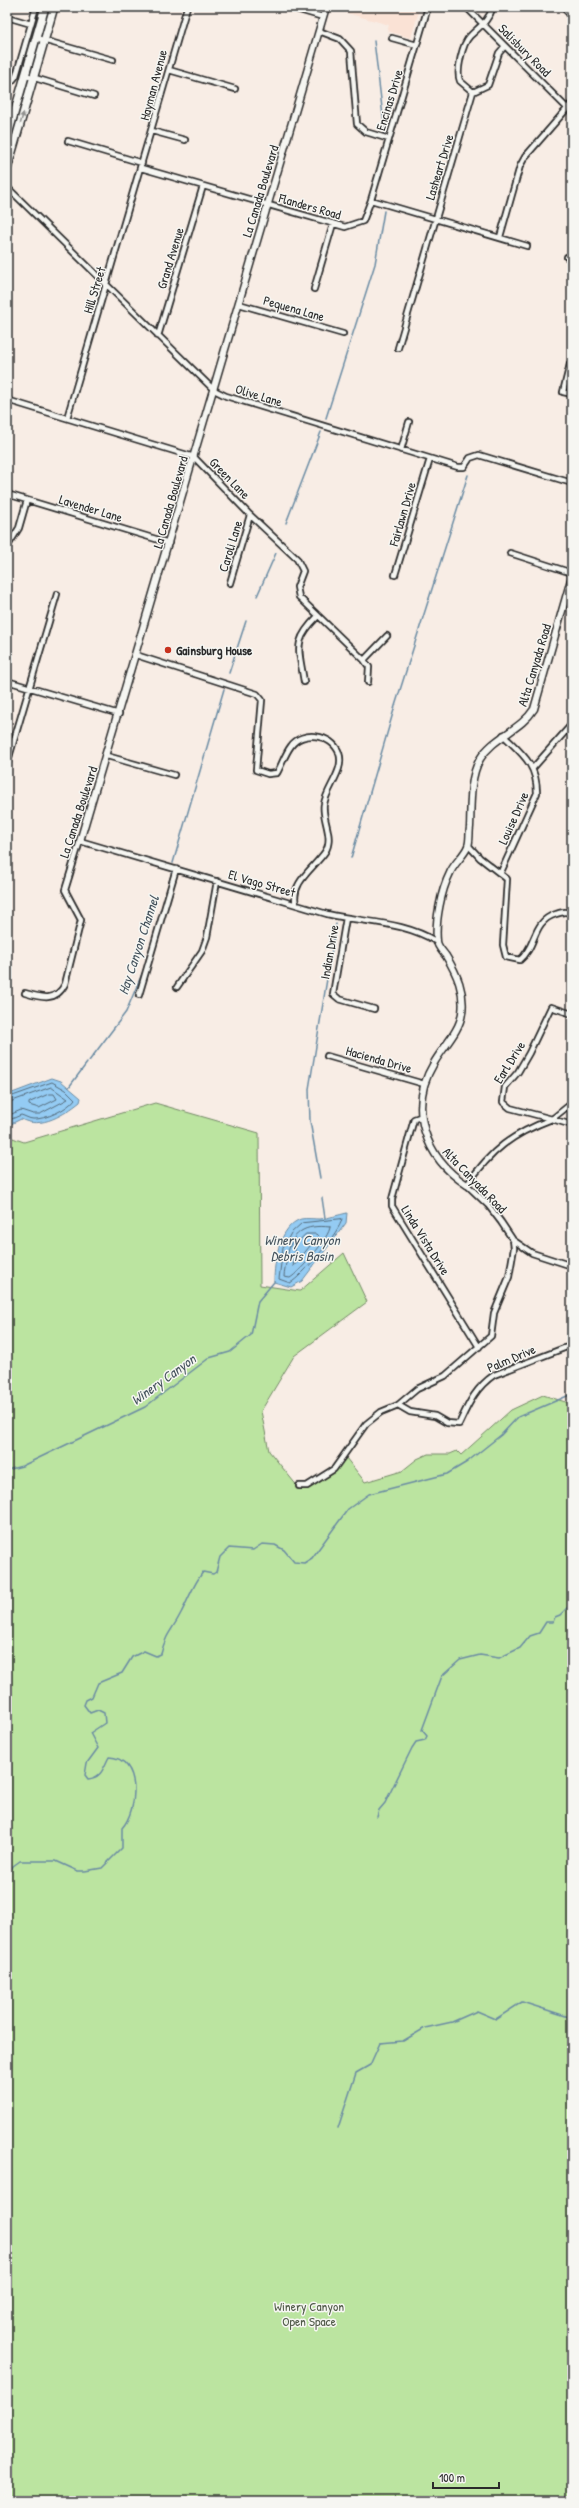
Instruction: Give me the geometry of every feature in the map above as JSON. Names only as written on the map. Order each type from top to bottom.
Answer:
[{"type":"main road","points":[[7,138],[45,7]]},
{"type":"main road","points":[[7,169],[54,7]]},
{"type":"street","points":[[7,82],[12,81],[16,76],[36,7]]},
{"type":"street","name":"Hayman Avenue","points":[[142,166],[187,7]]},
{"type":"street","points":[[289,7],[323,17]]},
{"type":"street","name":"La Canada Boulevard","points":[[25,993],[41,998],[56,996],[65,984],[80,932],[80,915],[65,890],[107,756],[326,7]]},
{"type":"street","name":"Encinas Drive","points":[[371,200],[428,7]]},
{"type":"street","name":"Salisbury Road","points":[[466,7],[568,109]]},
{"type":"street","points":[[493,7],[484,25],[468,39],[458,68],[460,81],[473,92],[488,85],[499,53],[504,46]]},
{"type":"street","points":[[7,17],[31,24]]},
{"type":"street","points":[[319,31],[340,39],[350,51],[357,124],[366,132],[389,140]]},
{"type":"street","points":[[36,38],[113,60]]},
{"type":"street","points":[[392,38],[417,45]]},
{"type":"street","points":[[168,70],[235,89]]},
{"type":"street","points":[[25,75],[94,96]]},
{"type":"street","name":"Lasheart Drive","points":[[398,348],[473,92]]},
{"type":"street","points":[[500,237],[520,166],[525,156],[572,103]]},
{"type":"street","points":[[152,131],[185,140]]},
{"type":"street","name":"Flanders Road","points":[[68,141],[203,186],[345,227],[357,224],[367,214],[371,200]]},
{"type":"street","name":"Hill Street","points":[[67,418],[142,166]]},
{"type":"street","name":"Grand Avenue","points":[[158,336],[203,186]]},
{"type":"street","name":"Olive Lane","points":[[7,187],[214,390],[226,396],[460,468],[470,458],[479,455],[572,483]]},
{"type":"street","points":[[371,200],[528,246]]},
{"type":"street","points":[[314,289],[333,224]]},
{"type":"street","points":[[567,257],[572,258]]},
{"type":"street","name":"Pequena Lane","points":[[239,304],[343,334]]},
{"type":"street","points":[[570,364],[563,392],[572,394]]},
{"type":"street","name":"Green Lane","points":[[7,400],[194,457],[250,515],[302,565],[303,571],[297,587],[298,594],[318,616],[364,660]]},
{"type":"street","points":[[401,450],[409,422]]},
{"type":"street","name":"Fairlawn Drive","points":[[395,575],[430,459]]},
{"type":"street","name":"Lavender Lane","points":[[7,494],[169,542]]},
{"type":"street","points":[[7,547],[19,528],[27,500]]},
{"type":"street","name":"Caroli Lane","points":[[230,583],[250,515]]},
{"type":"street","points":[[510,554],[572,576]]},
{"type":"street","name":"Alta Canyada Road","points":[[513,1240],[488,1205],[467,1185],[450,1173],[438,1160],[425,1136],[420,1118],[424,1084],[433,1064],[458,1027],[462,1015],[461,985],[437,942],[440,897],[450,873],[468,845],[476,766],[484,753],[503,735],[527,720],[534,708],[572,576]]},
{"type":"street","points":[[7,764],[57,594]]},
{"type":"street","points":[[304,682],[299,640],[304,630],[318,616]]},
{"type":"street","points":[[368,682],[369,667],[364,660],[387,636]]},
{"type":"street","points":[[136,655],[258,694],[262,700],[256,770],[268,774],[277,773],[291,745],[302,738],[317,736],[329,740],[338,751],[341,764],[324,805],[328,828],[327,850],[296,887],[294,896],[296,904]]},
{"type":"street","points":[[7,680],[119,714]]},
{"type":"street","points":[[503,735],[534,768],[572,724]]},
{"type":"street","points":[[107,756],[174,775]]},
{"type":"street","name":"Louise Drive","points":[[500,872],[537,794],[534,768]]},
{"type":"street","name":"El Vago Street","points":[[80,841],[346,918],[395,924],[421,932],[437,942]]},
{"type":"street","points":[[468,845],[480,858],[507,878],[508,883],[503,953],[510,959],[520,960],[526,954],[535,931],[548,917],[564,912],[572,914]]},
{"type":"street","points":[[139,995],[176,869]]},
{"type":"street","points":[[177,987],[202,951],[207,937],[217,881]]},
{"type":"street","name":"Indian Drive","points":[[346,918],[333,994],[339,999],[374,1009]]},
{"type":"street","name":"Earl Drive","points":[[552,1119],[510,1108],[503,1102],[503,1094],[505,1087],[518,1072],[529,1053],[551,1007],[572,1014]]},
{"type":"street","name":"Hacienda Drive","points":[[327,1056],[424,1084]]},
{"type":"street","points":[[467,1185],[487,1158],[500,1146],[514,1136],[552,1119],[572,1103]]},
{"type":"street","name":"Linda Vista Drive","points":[[420,1118],[414,1120],[409,1134],[392,1199],[392,1206],[480,1347]]},
{"type":"street","points":[[552,1119],[572,1125]]},
{"type":"street","points":[[299,1486],[307,1486],[334,1469],[366,1424],[381,1412],[398,1405],[417,1389],[446,1376],[491,1336],[493,1330],[494,1313],[509,1278],[514,1248],[513,1240]]},
{"type":"street","points":[[513,1240],[532,1253],[572,1266]]},
{"type":"street","name":"Palm Drive","points":[[398,1405],[410,1412],[436,1416],[447,1423],[459,1424],[473,1394],[483,1382],[494,1375],[572,1345]]},
{"type":"shaded area","points":[[334,7],[420,7],[411,38],[387,31],[389,25],[333,9]]},
{"type":"green space","name":"Winery Canyon Open Space","points":[[155,1103],[259,1133],[260,1285],[300,1291],[344,1253],[367,1302],[294,1356],[261,1411],[269,1451],[298,1487],[304,1487],[338,1467],[346,1458],[365,1482],[402,1471],[417,1459],[428,1454],[450,1454],[457,1451],[461,1455],[511,1410],[543,1395],[572,1404],[572,2501],[7,2501],[7,1136],[24,1142]]},
{"type":"water","points":[[52,1078],[61,1081],[81,1098],[80,1102],[60,1116],[45,1122],[29,1122],[21,1119],[9,1125],[7,1095]]},
{"type":"water","name":"Winery Canyon Debris Basin","points":[[347,1213],[346,1223],[302,1281],[291,1287],[274,1282],[275,1265],[279,1246],[288,1229],[294,1223],[301,1219],[320,1219]]},
{"type":"waterway","points":[[374,41],[385,133]]},
{"type":"waterway","points":[[326,418],[375,264],[384,211]]},
{"type":"waterway","points":[[286,523],[321,432]]},
{"type":"waterway","points":[[351,858],[395,706],[468,475]]},
{"type":"waterway","points":[[257,596],[276,553]]},
{"type":"waterway","points":[[229,673],[246,621]]},
{"type":"waterway","points":[[173,863],[224,689]]},
{"type":"waterway","name":"Hay Canyon Channel","points":[[165,898],[172,872]]},
{"type":"waterway","points":[[320,1178],[310,1121],[309,1089],[336,924]]},
{"type":"waterway","name":"Hay Canyon Channel","points":[[89,1061],[126,1012],[144,969]]},
{"type":"waterway","name":"Hay Canyon Channel","points":[[69,1087],[87,1063]]},
{"type":"waterway","points":[[322,1198],[325,1218]]},
{"type":"waterway","name":"Winery Canyon","points":[[7,1470],[22,1466],[145,1407],[209,1358],[230,1352],[251,1335],[258,1301],[274,1282]]},
{"type":"waterway","points":[[7,1896],[9,1874],[13,1866],[20,1861],[56,1861],[78,1871],[85,1871],[102,1868],[122,1848],[122,1828],[127,1820],[134,1798],[132,1775],[127,1766],[120,1760],[109,1757],[102,1772],[96,1777],[88,1779],[85,1775],[87,1763],[98,1748],[90,1733],[105,1723],[104,1713],[98,1710],[90,1713],[84,1705],[86,1700],[92,1697],[98,1683],[122,1673],[132,1657],[144,1651],[156,1656],[161,1654],[167,1637],[203,1572],[213,1574],[216,1572],[220,1557],[229,1548],[253,1550],[262,1544],[275,1545],[284,1550],[294,1562],[304,1563],[312,1558],[348,1509],[369,1494],[447,1474],[467,1462],[501,1435],[518,1417],[572,1394]]},
{"type":"waterway","points":[[377,1817],[379,1810],[385,1803],[412,1748],[416,1742],[425,1740],[427,1736],[422,1730],[442,1676],[460,1660],[480,1655],[499,1658],[520,1648],[530,1636],[539,1633],[546,1622],[553,1622],[555,1617],[560,1615],[572,1603]]},
{"type":"waterway","points":[[338,2128],[356,2073],[370,2065],[380,2043],[403,2041],[425,2028],[452,2022],[477,2011],[496,2019],[522,2002],[572,2018]]},
{"type":"place","name":"Gainsburg House","points":[[168,650]]}]
